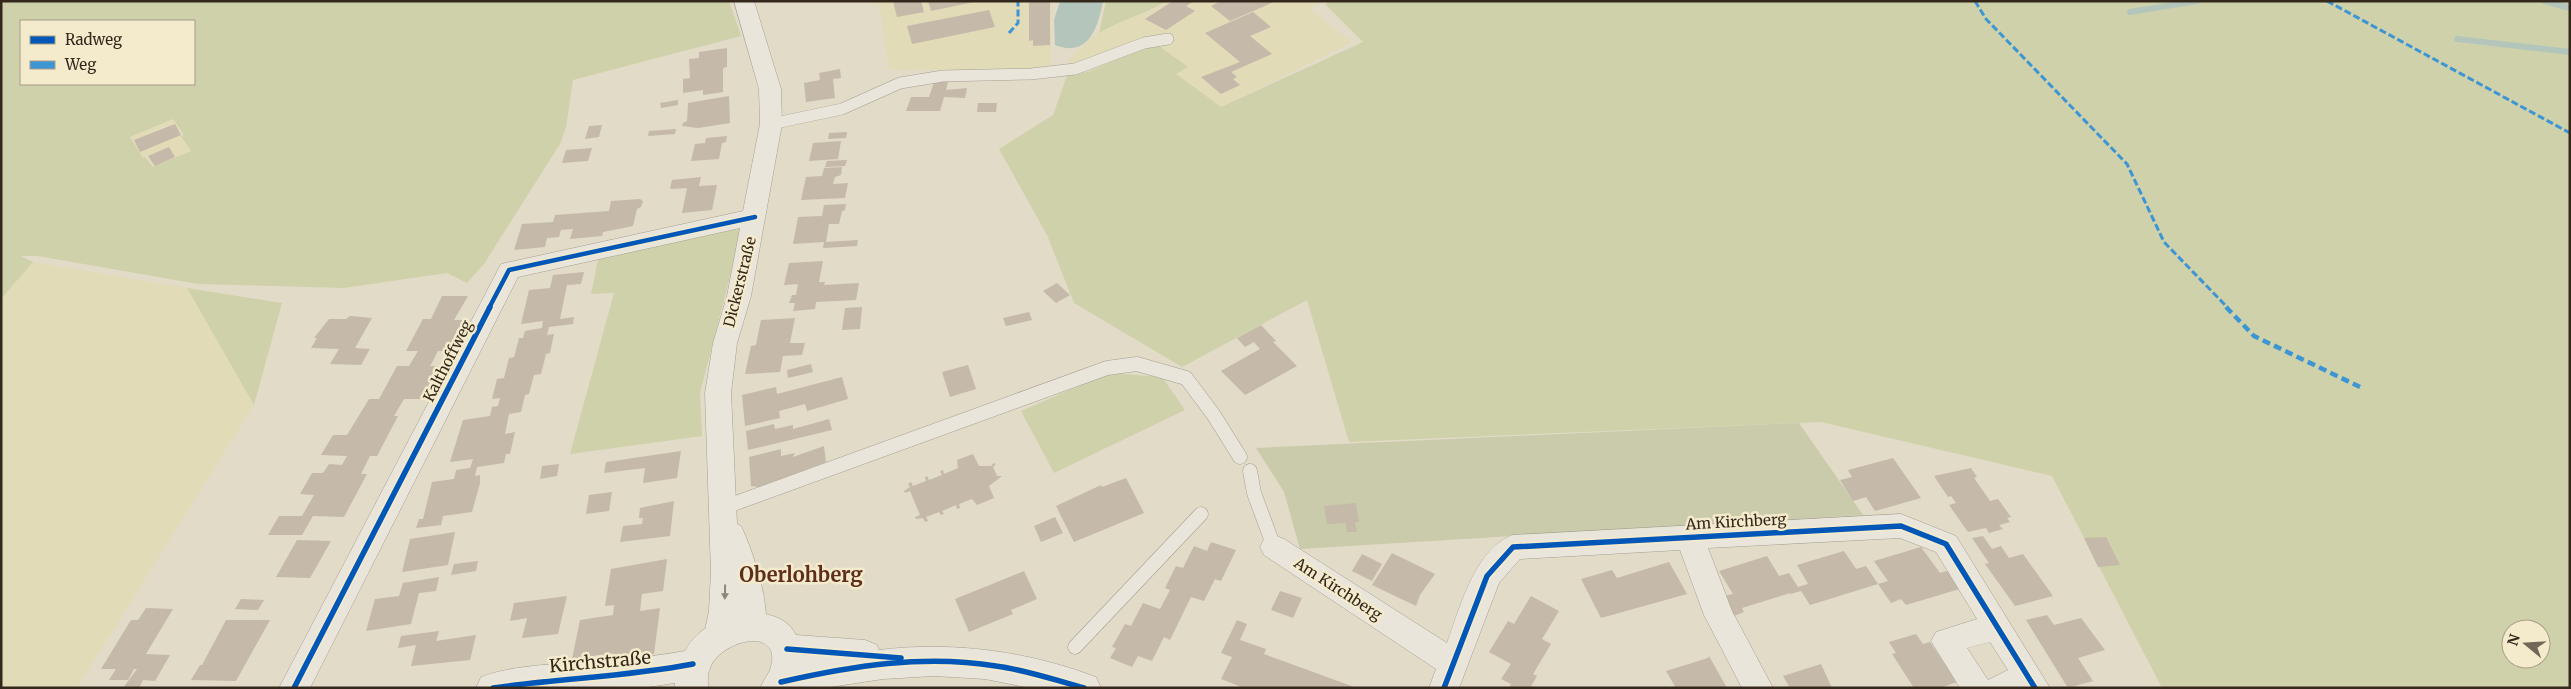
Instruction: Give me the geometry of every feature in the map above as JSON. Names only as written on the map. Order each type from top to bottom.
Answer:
[{"type":"street","name":"Dickerstraße","points":[[720,635],[724,612],[725,572],[718,393],[725,343],[739,296],[771,124],[770,89],[744,1]]},
{"type":"street","name":"Kalthoffweg","points":[[294,688],[509,270],[755,217]]},
{"type":"street","name":"Dickerstraße","points":[[722,508],[743,567],[753,626]]},
{"type":"street","name":"Am Kirchberg","points":[[1274,548],[1448,675],[1487,576],[1513,547],[1901,526],[1946,544],[2031,682]]},
{"type":"street","name":"Am Kirchberg","points":[[1691,537],[1698,566],[1742,660],[1758,688]]},
{"type":"street","points":[[692,676],[699,653],[720,635],[742,627],[753,626],[774,632],[787,649],[787,665],[779,685]]},
{"type":"street","points":[[1977,688],[1946,641],[1996,626]]},
{"type":"street","points":[[787,649],[926,661],[986,664],[1084,688]]},
{"type":"street","points":[[779,685],[820,673],[926,661]]},
{"type":"street","name":"Kirchstraße","points":[[507,687],[544,680],[653,672],[692,676]]},
{"type":"street","points":[[2000,688],[2031,682]]},
{"type":"lane","points":[[771,124],[838,111],[900,83],[944,77],[1059,72],[1092,64],[1145,42],[1168,39]]},
{"type":"lane","points":[[722,508],[1107,368],[1137,364],[1175,373],[1186,378],[1213,414],[1240,457]]},
{"type":"lane","points":[[1250,471],[1254,493],[1274,548]]},
{"type":"lane","points":[[1075,646],[1201,514]]},
{"type":"shaded area","points":[[857,1],[1051,1],[1051,65],[1025,71],[889,70],[879,4]]},
{"type":"shaded area","points":[[1060,1],[1103,1],[1094,30],[1090,38],[1083,44],[1066,48],[1055,45],[1054,20]]},
{"type":"shaded area","points":[[1167,1],[1324,1],[1309,9],[1352,42],[1221,107],[1175,74],[1187,68],[1155,43],[1088,72],[1068,60],[1094,36],[1119,21],[1151,11]]},
{"type":"shaded area","points":[[173,119],[191,151],[153,167],[146,157],[143,158],[130,137]]},
{"type":"shaded area","points":[[33,262],[187,288],[254,405],[77,688],[1,688],[1,299]]},
{"type":"green space","points":[[1,1],[729,1],[741,36],[573,80],[566,127],[560,144],[484,264],[467,283],[447,273],[344,288],[198,284],[38,256],[21,256],[33,262],[1,299]],"holes":[[[173,119],[184,135],[181,136],[191,151],[153,167],[145,157],[143,158],[130,137]]]},
{"type":"green space","points":[[1106,1],[1167,1],[1099,33]]},
{"type":"green space","points":[[1331,1],[2570,1],[2570,688],[2162,688],[2052,476],[1821,422],[1349,442],[1307,300],[1182,367],[1074,303],[1047,235],[999,149],[1053,115],[1068,73],[1088,72],[1155,43],[1188,67],[1176,74],[1221,107],[1363,42],[1325,4]]},
{"type":"green space","points":[[734,229],[742,230],[700,393],[702,436],[570,454],[614,293],[591,294],[599,255]]},
{"type":"green space","points":[[187,288],[282,303],[254,405]]},
{"type":"green space","points":[[1109,373],[1162,377],[1185,410],[1054,473],[1021,411]]},
{"type":"green space","points":[[1799,423],[1863,515],[1300,549],[1284,492],[1256,448]]},
{"type":"building","points":[[893,1],[921,1],[924,12],[897,17]]},
{"type":"building","points":[[928,1],[974,1],[974,2],[931,11]]},
{"type":"building","points":[[1029,1],[1050,1],[1050,45],[1033,46],[1033,40],[1029,41]]},
{"type":"building","points":[[1173,1],[1194,1],[1186,6],[1195,11],[1166,30],[1145,19]]},
{"type":"building","points":[[1221,1],[1276,1],[1230,21],[1211,6]]},
{"type":"building","points":[[989,10],[995,27],[912,44],[907,26]]},
{"type":"building","points":[[1253,12],[1271,27],[1250,36],[1272,54],[1231,72],[1237,77],[1233,79],[1240,85],[1221,94],[1201,77],[1240,62],[1205,33]]},
{"type":"building","points":[[727,48],[727,67],[723,68],[723,92],[703,95],[703,90],[683,93],[683,79],[690,78],[689,59],[699,58],[699,52]]},
{"type":"building","points":[[840,69],[841,78],[833,79],[835,98],[806,102],[804,83],[820,80],[819,73]]},
{"type":"building","points":[[934,82],[948,82],[946,90],[967,88],[965,98],[944,97],[940,111],[906,111],[911,97],[929,97]]},
{"type":"building","points":[[729,96],[730,123],[698,128],[682,126],[687,121],[688,103]]},
{"type":"building","points":[[678,100],[678,105],[661,108],[660,103]]},
{"type":"building","points":[[978,103],[997,103],[996,112],[977,112]]},
{"type":"building","points":[[175,124],[181,135],[140,152],[134,140]]},
{"type":"building","points":[[602,125],[599,137],[585,139],[589,126]]},
{"type":"building","points":[[676,129],[675,134],[648,136],[649,131]]},
{"type":"building","points":[[847,132],[846,138],[828,139],[829,133]]},
{"type":"building","points":[[727,136],[726,142],[722,143],[719,159],[691,161],[695,144],[705,143],[706,138]]},
{"type":"building","points":[[841,141],[838,159],[809,161],[813,143]]},
{"type":"building","points":[[169,147],[175,157],[155,166],[148,156]]},
{"type":"building","points":[[592,148],[588,161],[562,163],[566,150]]},
{"type":"building","points":[[847,160],[845,166],[825,167],[827,161]]},
{"type":"building","points":[[842,167],[841,175],[835,177],[833,184],[848,183],[845,198],[801,200],[806,177],[822,176],[824,168]]},
{"type":"building","points":[[701,177],[699,186],[717,185],[712,210],[682,213],[687,188],[670,189],[672,180]]},
{"type":"building","points":[[640,199],[643,201],[641,207],[637,209],[633,226],[603,232],[602,236],[570,239],[573,229],[561,230],[559,237],[547,238],[545,247],[514,250],[522,224],[553,222],[555,215],[609,211],[611,201]]},
{"type":"building","points":[[846,204],[839,224],[829,224],[826,242],[858,240],[857,246],[823,248],[824,242],[793,244],[798,217],[822,216],[824,205]]},
{"type":"building","points":[[823,261],[819,282],[825,282],[824,285],[859,283],[856,300],[816,302],[815,309],[793,311],[795,303],[789,303],[792,295],[796,295],[798,284],[784,285],[789,263]]},
{"type":"building","points":[[584,272],[581,284],[567,285],[560,319],[574,317],[573,324],[549,327],[547,335],[554,334],[550,353],[546,354],[541,374],[534,375],[529,394],[525,395],[521,412],[509,414],[505,434],[515,432],[510,454],[506,454],[504,463],[477,467],[475,476],[480,475],[480,483],[472,512],[443,516],[441,525],[416,528],[419,519],[423,519],[432,482],[454,479],[456,470],[470,468],[473,459],[450,462],[463,420],[490,416],[492,407],[498,406],[500,398],[492,399],[497,379],[504,378],[509,358],[514,357],[519,338],[523,338],[525,331],[542,328],[543,321],[521,324],[529,290],[550,288],[553,275]]},
{"type":"building","points":[[1057,283],[1070,295],[1056,303],[1043,291]]},
{"type":"building","points":[[442,296],[468,296],[454,320],[463,320],[447,351],[438,351],[430,366],[439,366],[421,399],[404,399],[394,416],[398,416],[377,456],[370,456],[361,474],[367,474],[344,517],[313,516],[302,535],[268,535],[279,516],[302,516],[314,495],[300,494],[312,473],[323,473],[329,464],[342,465],[347,456],[321,455],[333,435],[347,435],[369,399],[379,399],[397,366],[409,366],[418,351],[406,351],[423,319],[431,319]]},
{"type":"building","points":[[862,307],[860,329],[842,330],[845,308]]},
{"type":"building","points":[[1029,312],[1032,320],[1006,326],[1003,318]]},
{"type":"building","points":[[350,316],[372,318],[355,348],[370,349],[361,365],[330,364],[339,349],[311,348],[317,338],[314,338],[329,319],[346,319]]},
{"type":"building","points":[[795,318],[790,343],[805,343],[802,355],[783,356],[780,372],[745,374],[751,346],[756,345],[761,320]]},
{"type":"building","points":[[1261,325],[1276,341],[1273,342],[1297,366],[1245,395],[1221,371],[1260,349],[1254,342],[1245,347],[1237,338]]},
{"type":"building","points":[[811,364],[813,372],[788,378],[787,370]]},
{"type":"building","points":[[968,365],[976,389],[950,397],[942,372]]},
{"type":"building","points":[[842,377],[848,399],[807,411],[805,404],[779,411],[780,418],[745,426],[742,395],[776,387],[777,394]]},
{"type":"building","points":[[829,419],[832,430],[748,450],[746,431],[774,424],[775,429],[793,425],[793,429]]},
{"type":"building","points":[[824,446],[826,462],[759,487],[751,486],[749,457],[781,449],[781,456],[795,453],[793,457]]},
{"type":"building","points":[[681,451],[677,478],[643,483],[645,468],[604,473],[606,462]]},
{"type":"building","points":[[973,454],[979,466],[996,464],[993,467],[997,476],[1002,476],[989,486],[994,498],[977,505],[972,499],[959,504],[960,508],[957,509],[956,505],[942,511],[944,514],[941,515],[939,512],[926,517],[928,521],[925,522],[923,518],[916,519],[915,517],[920,515],[910,491],[905,493],[904,491],[910,487],[908,484],[911,482],[913,486],[926,481],[925,477],[927,476],[929,480],[942,475],[940,471],[943,470],[944,474],[958,468],[957,460]]},
{"type":"building","points":[[1893,458],[1921,498],[1875,511],[1866,497],[1853,501],[1840,480],[1852,477],[1848,470]]},
{"type":"building","points":[[559,464],[557,476],[540,479],[542,466]]},
{"type":"building","points":[[1971,468],[1977,477],[1974,478],[1990,501],[1998,499],[2011,517],[2007,518],[2010,522],[1999,525],[2003,529],[1989,533],[1986,528],[1968,532],[1949,505],[1956,503],[1951,496],[1948,497],[1934,476]]},
{"type":"building","points":[[1126,478],[1144,513],[1074,542],[1056,506],[1101,485],[1102,487]]},
{"type":"building","points":[[612,492],[609,511],[586,514],[589,495]]},
{"type":"building","points":[[674,501],[670,536],[620,542],[623,526],[642,524],[643,518],[639,518],[640,508]]},
{"type":"building","points":[[1356,503],[1359,522],[1355,522],[1357,532],[1347,532],[1346,523],[1327,524],[1324,506]]},
{"type":"building","points":[[1055,517],[1063,533],[1041,542],[1034,526]]},
{"type":"building","points":[[455,532],[448,565],[402,572],[410,539]]},
{"type":"building","points":[[1983,536],[1992,549],[2001,546],[2009,558],[2023,554],[2053,596],[2015,606],[1985,564],[1989,563],[1972,538]]},
{"type":"building","points":[[2106,537],[2120,565],[2098,567],[2084,538]]},
{"type":"building","points":[[297,540],[331,541],[310,578],[276,577]]},
{"type":"building","points":[[1211,542],[1236,550],[1221,581],[1215,579],[1204,601],[1191,597],[1170,640],[1164,637],[1152,661],[1138,656],[1132,667],[1110,658],[1116,648],[1112,647],[1125,624],[1131,626],[1143,603],[1160,609],[1170,590],[1165,588],[1176,566],[1183,568],[1194,546],[1207,551]]},
{"type":"building","points":[[1921,547],[1940,573],[1950,570],[1963,588],[1906,605],[1901,599],[1891,603],[1878,584],[1888,581],[1874,561]]},
{"type":"building","points":[[1844,551],[1856,569],[1866,566],[1878,584],[1810,605],[1801,591],[1790,593],[1742,608],[1744,612],[1734,616],[1723,596],[1733,594],[1719,571],[1767,556],[1779,576],[1789,573],[1798,587],[1808,584],[1797,565]]},
{"type":"building","points":[[1392,553],[1435,574],[1420,595],[1416,606],[1372,585]]},
{"type":"building","points":[[1362,554],[1382,564],[1372,581],[1352,571]]},
{"type":"building","points":[[667,559],[663,591],[642,594],[640,611],[660,608],[654,654],[612,660],[613,653],[572,659],[580,620],[613,615],[614,605],[605,606],[611,569]]},
{"type":"building","points":[[478,561],[476,571],[451,575],[454,564]]},
{"type":"building","points":[[1669,562],[1687,594],[1601,618],[1581,579],[1612,570],[1617,578]]},
{"type":"building","points":[[1024,571],[1037,599],[1011,610],[1013,614],[969,632],[955,599]]},
{"type":"building","points":[[439,577],[436,591],[419,593],[411,624],[366,631],[375,599],[399,596],[403,583]]},
{"type":"building","points":[[1280,591],[1302,598],[1293,618],[1271,610]]},
{"type":"building","points":[[567,596],[558,634],[522,638],[527,618],[510,621],[514,603]]},
{"type":"building","points":[[1531,596],[1559,611],[1542,639],[1551,644],[1533,674],[1537,676],[1530,688],[1509,688],[1511,684],[1501,679],[1511,664],[1489,652],[1508,621],[1514,624]]},
{"type":"building","points":[[241,599],[264,600],[258,610],[235,609]]},
{"type":"building","points":[[146,608],[173,609],[146,654],[170,655],[155,681],[143,680],[139,688],[123,688],[137,669],[134,669],[128,680],[109,680],[116,669],[101,669],[131,620],[138,620]]},
{"type":"building","points":[[2047,615],[2054,625],[2081,618],[2105,650],[2078,658],[2093,681],[2068,688],[2026,620]]},
{"type":"building","points":[[226,620],[270,620],[236,681],[191,680],[200,665],[202,665]]},
{"type":"building","points":[[1237,620],[1247,624],[1240,640],[1266,649],[1264,654],[1357,688],[1244,688],[1221,679],[1232,657],[1221,653]]},
{"type":"building","points":[[439,631],[436,641],[476,635],[470,660],[411,666],[416,645],[398,648],[401,636]]},
{"type":"building","points":[[1916,634],[1923,644],[1930,642],[1957,682],[1940,688],[1914,688],[1892,654],[1896,653],[1889,642]]},
{"type":"building","points":[[1709,656],[1727,688],[1676,688],[1666,671],[1708,658]]},
{"type":"building","points":[[1821,664],[1832,688],[1790,688],[1783,676]]},
{"type":"waterway","points":[[2130,12],[2197,1]]},
{"type":"waterway","points":[[2544,1],[2570,8]]},
{"type":"waterway","points":[[2457,39],[2570,52]]},
{"type":"marked path","points":[[1009,33],[1018,23],[1018,1]]},
{"type":"marked path","points":[[1975,1],[1986,19],[2127,164],[2164,242],[2254,336],[2360,387]]},
{"type":"marked path","points":[[2327,1],[2570,133]]},
{"type":"cycle path","points":[[294,688],[509,270],[755,217]]},
{"type":"cycle path","points":[[1444,688],[1487,576],[1513,547],[1901,526],[1946,544],[2035,688]]},
{"type":"cycle path","points":[[787,649],[901,658]]},
{"type":"cycle path","points":[[781,682],[857,667],[934,661],[985,664],[1010,668],[1084,688]]},
{"type":"cycle path","points":[[493,688],[544,680],[653,672],[693,664]]},
{"type":"district","name":"Oberlohberg","points":[[801,575]]}]
